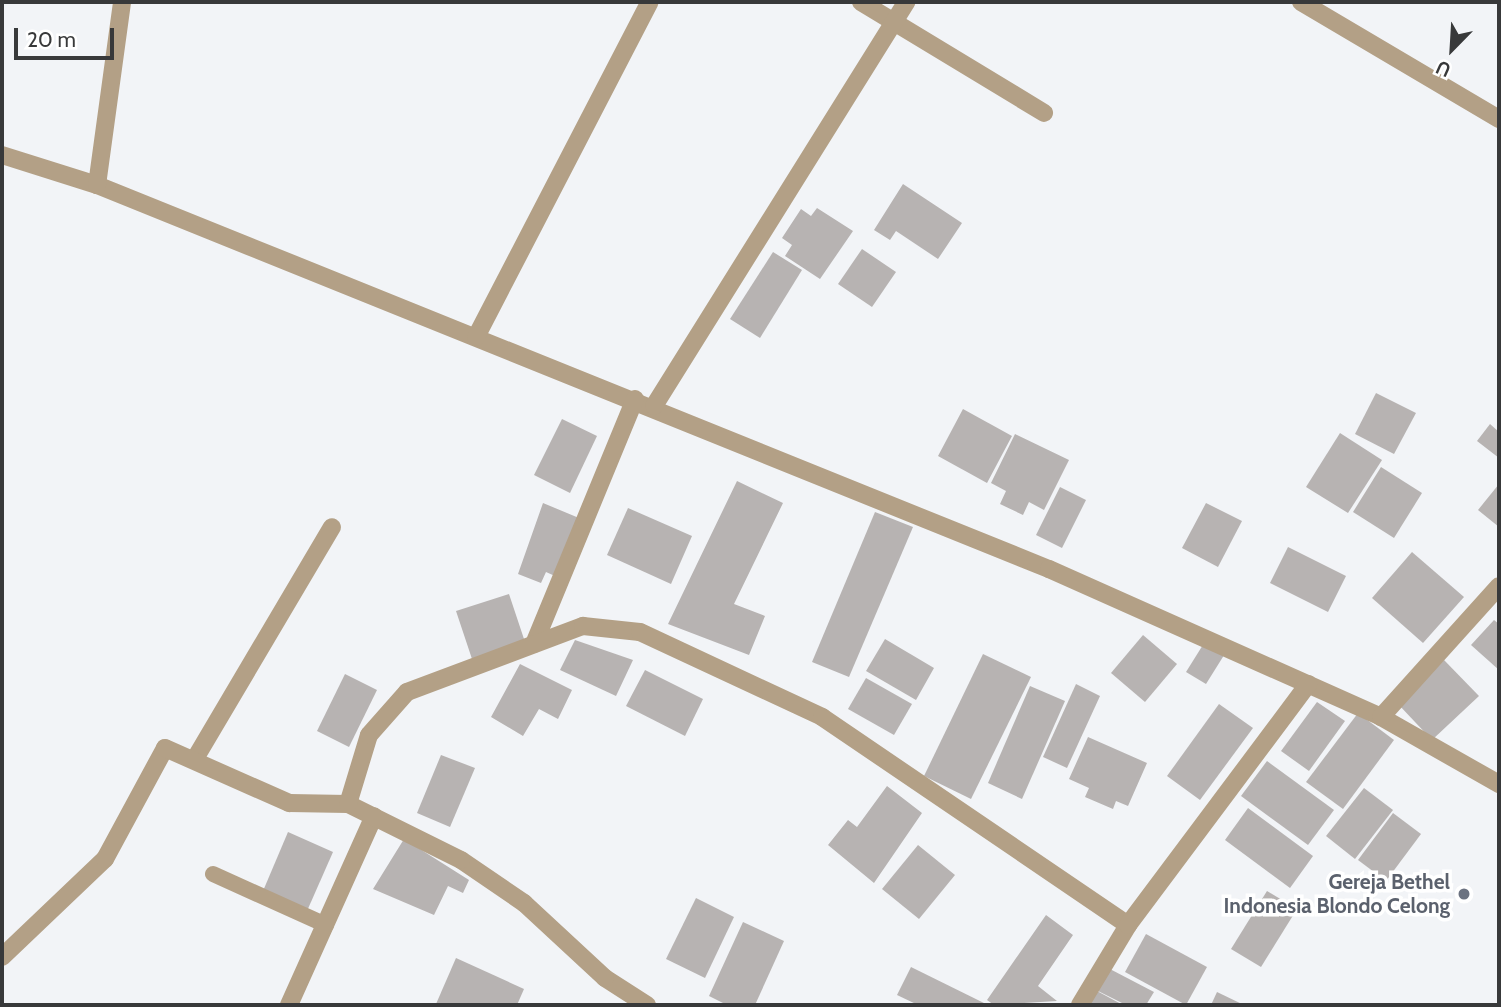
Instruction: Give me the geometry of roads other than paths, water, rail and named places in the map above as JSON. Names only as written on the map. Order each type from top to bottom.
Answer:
[{"type":"street","points":[[97,185],[121,2]]},
{"type":"street","points":[[477,337],[650,2]]},
{"type":"street","points":[[861,2],[1044,113]]},
{"type":"street","points":[[654,406],[906,2]]},
{"type":"street","points":[[1301,2],[1499,119]]},
{"type":"street","points":[[2,155],[97,185],[654,406],[1308,684],[1381,717],[1499,784]]},
{"type":"street","points":[[534,644],[635,399]]},
{"type":"street","points":[[196,757],[332,527]]},
{"type":"street","points":[[1381,717],[1499,586]]},
{"type":"street","points":[[348,804],[369,735],[407,692],[583,626],[608,625],[640,632],[774,691],[822,716],[1128,925]]},
{"type":"street","points":[[1080,1005],[1128,925],[1308,684]]},
{"type":"street","points":[[2,957],[105,859],[165,748],[196,757],[289,803],[348,804],[461,860],[524,903],[638,1003]]},
{"type":"street","points":[[289,1005],[374,816]]},
{"type":"lane","points":[[213,874],[326,925]]},
{"type":"place","name":"Gereja Bethel Indonesia Blondo Celong","points":[[1464,894]]}]
